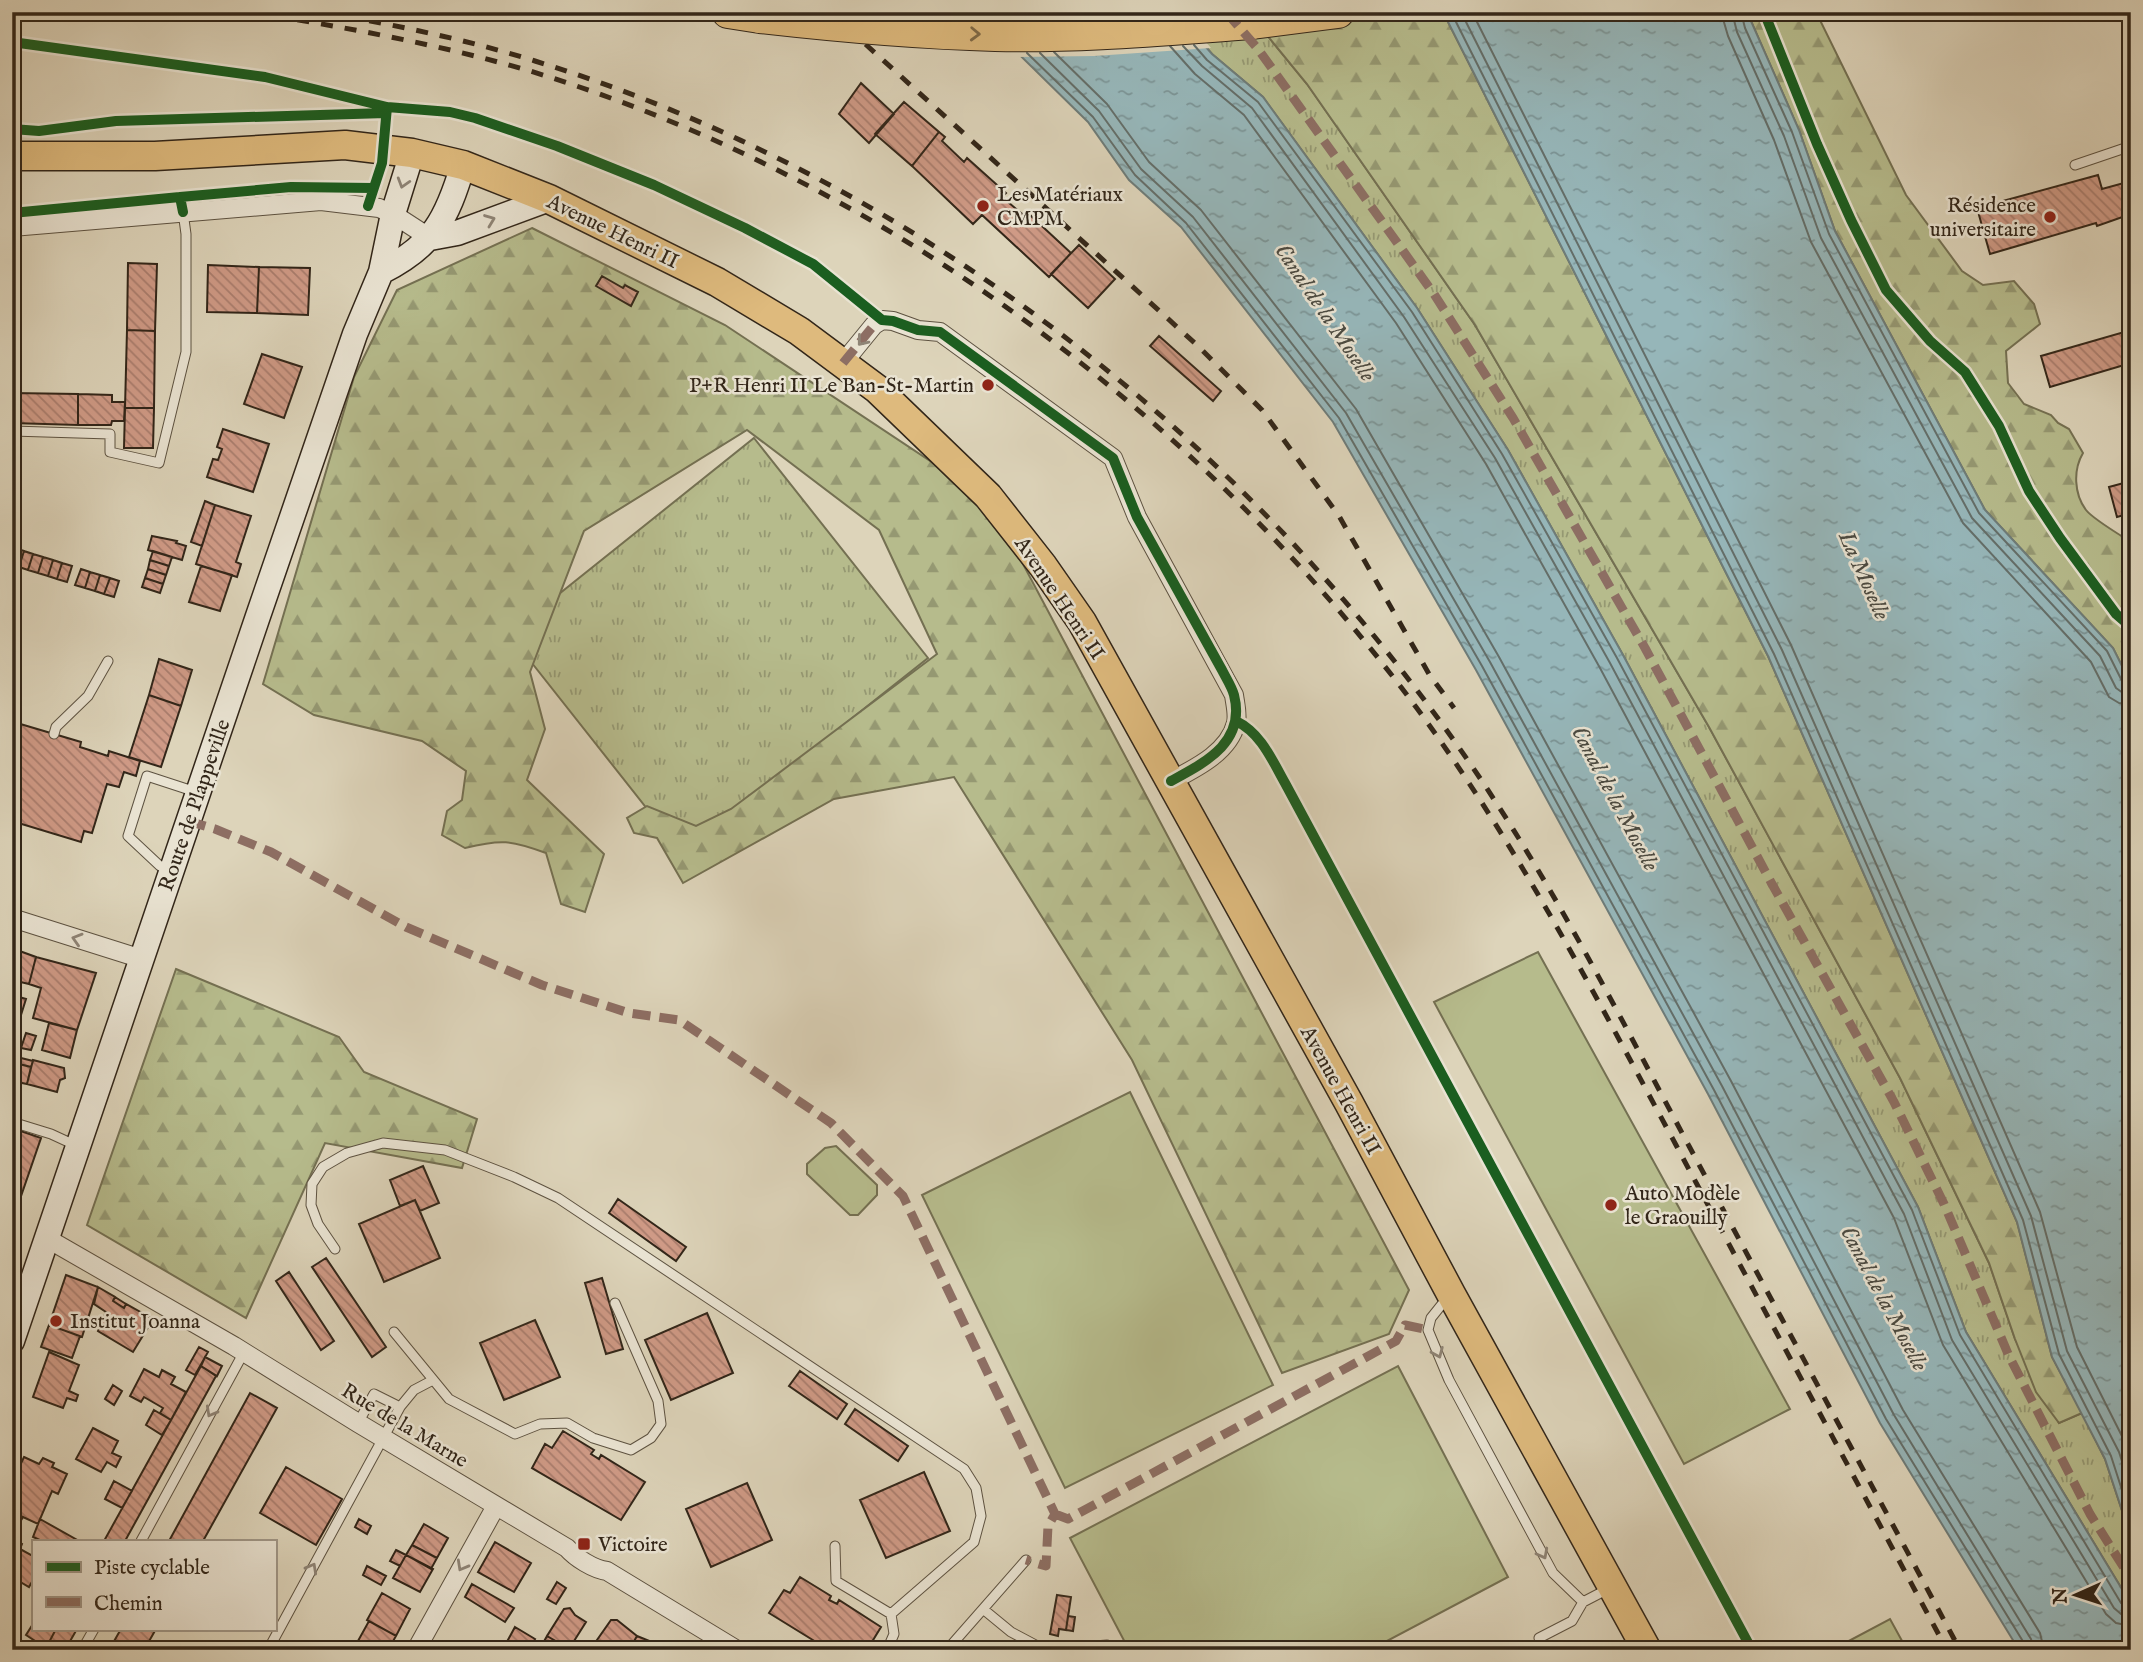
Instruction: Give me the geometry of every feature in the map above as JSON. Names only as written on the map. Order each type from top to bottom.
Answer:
[{"type":"highway","points":[[728,12],[876,30],[997,35],[1122,33],[1252,23],[1338,12]]},
{"type":"main road","name":"Avenue Henri II","points":[[12,156],[155,156],[345,145],[412,153],[463,165],[549,199],[717,282],[799,331],[877,389],[988,495],[1082,622],[1349,1103],[1647,1650]]},
{"type":"street","name":"Route de Plappeville","points":[[12,1341],[355,334],[381,272],[393,214],[412,153]]},
{"type":"street","points":[[381,272],[404,260],[430,238],[449,205],[463,165]]},
{"type":"street","points":[[12,227],[321,201],[368,206],[393,214],[430,238],[457,233],[549,199]]},
{"type":"street","points":[[843,363],[874,325],[882,320],[918,330],[940,332],[1113,458],[1137,517],[1234,695],[1236,721],[1228,743],[1194,769],[1171,781]]},
{"type":"street","points":[[12,918],[142,959]]},
{"type":"street","name":"Rue de la Marne","points":[[48,1239],[244,1352],[737,1650]]},
{"type":"street","points":[[416,1650],[496,1506]]},
{"type":"lane","points":[[868,12],[883,44]]},
{"type":"lane","points":[[2075,165],[2131,146]]},
{"type":"lane","points":[[12,431],[110,435],[110,452],[159,463],[186,352],[186,234],[183,212]]},
{"type":"lane","points":[[54,734],[56,727],[88,696],[108,661]]},
{"type":"lane","points":[[172,870],[160,866],[128,836],[147,776],[198,792]]},
{"type":"lane","points":[[12,1122],[51,1134],[79,1147]]},
{"type":"lane","points":[[335,1249],[318,1224],[311,1205],[312,1184],[323,1167],[339,1158],[383,1143],[445,1150],[514,1177],[558,1198],[964,1469],[976,1488],[981,1516],[974,1542],[891,1614]]},
{"type":"lane","points":[[1451,1294],[1431,1318],[1428,1330],[1449,1380],[1553,1573],[1583,1602]]},
{"type":"lane","points":[[394,1332],[449,1399],[515,1434],[540,1424],[567,1423],[593,1438],[631,1450],[651,1438],[661,1424],[658,1401],[615,1303]]},
{"type":"lane","points":[[142,1540],[244,1352]]},
{"type":"lane","points":[[268,1650],[400,1407],[414,1390],[433,1380]]},
{"type":"lane","points":[[358,1423],[374,1394],[400,1407]]},
{"type":"lane","points":[[835,1546],[836,1581],[891,1614]]},
{"type":"lane","points":[[947,1650],[1026,1560]]},
{"type":"lane","points":[[1539,1638],[1572,1621],[1583,1602],[1612,1587]]},
{"type":"lane","points":[[983,1609],[1011,1632],[1045,1650],[1107,1645]]},
{"type":"lane","points":[[887,1650],[894,1634],[891,1614]]},
{"type":"lane","points":[[82,1650],[93,1630]]},
{"type":"green space","points":[[1176,12],[1248,12],[1307,84],[1475,325],[1709,727],[1900,1078],[1989,1263],[2015,1339],[2059,1423],[2082,1413],[2105,1459],[2131,1538],[2131,1604],[1966,1332],[1918,1207],[1623,655],[1508,450],[1417,308],[1263,97],[1212,54]]},
{"type":"green space","points":[[1248,12],[1443,12],[1768,656],[2017,1222],[2052,1357],[2082,1413],[2059,1423],[2036,1392],[1989,1263],[1900,1078],[1709,727],[1475,325],[1307,84]]},
{"type":"green space","points":[[1747,12],[1816,12],[1906,195],[1962,271],[1983,285],[2014,281],[2034,304],[2040,324],[2006,351],[2008,383],[2024,404],[2051,415],[2069,429],[2083,453],[2076,474],[2082,504],[2094,518],[2131,542],[2131,684],[2113,648],[1985,510],[1835,231],[1799,130]]},
{"type":"green space","points":[[532,228],[725,325],[989,500],[1409,1290],[1389,1334],[1282,1373],[1132,1060],[954,777],[834,799],[683,883],[657,838],[634,833],[627,818],[647,806],[696,826],[731,809],[937,654],[879,530],[747,430],[584,531],[530,672],[545,729],[527,780],[604,854],[585,912],[561,904],[546,853],[506,842],[465,848],[442,835],[447,811],[462,800],[466,771],[422,741],[314,715],[263,684],[354,377],[397,290]]},
{"type":"green space","points":[[754,438],[928,658],[682,853],[509,634]]},
{"type":"green space","name":"Auto Modèle le Graouilly","points":[[1538,952],[1790,1409],[1684,1464],[1434,1002]]},
{"type":"green space","points":[[176,969],[339,1037],[364,1072],[477,1119],[462,1168],[325,1143],[246,1318],[87,1225]]},
{"type":"green space","points":[[1130,1092],[1273,1385],[1065,1488],[922,1195]]},
{"type":"green space","points":[[836,1146],[877,1185],[877,1195],[858,1215],[850,1215],[807,1174],[807,1164],[825,1148]]},
{"type":"green space","points":[[1398,1366],[1508,1577],[1370,1650],[1129,1650],[1070,1538]]},
{"type":"green space","points":[[1890,1619],[1907,1650],[1849,1650],[1845,1643]]},
{"type":"water","name":"Canal de la Moselle","points":[[976,12],[1175,12],[1212,54],[1263,97],[1417,308],[1508,450],[1623,655],[1918,1207],[1966,1332],[2131,1604],[2131,1650],[2019,1650],[1880,1423],[1708,1094],[1476,670],[1333,422],[1181,227],[1129,180],[1088,122]]},
{"type":"water","name":"La Moselle","points":[[1443,12],[1747,12],[1799,130],[1835,231],[1985,510],[2113,648],[2131,684],[2131,1538],[2105,1459],[2052,1357],[2017,1222],[1768,656]]},
{"type":"pier","points":[[972,12],[1180,12],[1211,48],[1094,56],[1017,57]]},
{"type":"pier","points":[[1440,12],[1499,12],[1443,20]]},
{"type":"building","points":[[861,83],[894,114],[869,143],[839,114]]},
{"type":"building","points":[[904,102],[939,132],[912,166],[875,134]]},
{"type":"building","name":"Les Matériaux CMPM","points":[[939,132],[945,137],[942,141],[964,162],[967,158],[1006,193],[1002,197],[1027,218],[1030,215],[1071,253],[1049,277],[982,215],[973,224],[912,166]]},
{"type":"building","name":"Résidence universitaire","points":[[2098,175],[2102,189],[2131,181],[2131,214],[2097,226],[2096,223],[1990,254],[1977,208]]},
{"type":"building","points":[[1079,245],[1115,279],[1088,308],[1051,274]]},
{"type":"building","points":[[128,263],[157,264],[155,331],[127,330]]},
{"type":"building","points":[[208,265],[259,267],[257,313],[207,312]]},
{"type":"building","points":[[259,267],[310,268],[308,315],[257,313]]},
{"type":"building","points":[[602,276],[623,288],[625,285],[638,292],[631,306],[596,286]]},
{"type":"building","points":[[127,330],[155,331],[154,408],[125,408]]},
{"type":"building","points":[[2131,330],[2131,363],[2050,387],[2041,356]]},
{"type":"building","points":[[1159,336],[1221,391],[1213,401],[1150,346]]},
{"type":"building","points":[[262,354],[302,367],[284,418],[244,404]]},
{"type":"building","points":[[12,393],[78,394],[78,425],[12,423]]},
{"type":"building","points":[[78,394],[112,395],[112,402],[125,402],[124,421],[112,421],[111,425],[78,425]]},
{"type":"building","points":[[125,408],[154,408],[153,448],[124,448]]},
{"type":"building","points":[[223,429],[269,444],[253,492],[207,477],[213,459],[218,460],[222,449],[217,447]]},
{"type":"building","points":[[2131,481],[2131,513],[2117,517],[2109,487]]},
{"type":"building","points":[[205,501],[215,505],[202,546],[191,542]]},
{"type":"building","points":[[215,505],[251,516],[236,562],[241,564],[237,577],[196,564]]},
{"type":"building","points":[[152,536],[177,541],[176,543],[186,546],[182,560],[148,550]]},
{"type":"building","points":[[14,548],[24,551],[19,567],[12,565]]},
{"type":"building","points":[[24,551],[33,554],[28,570],[19,567]]},
{"type":"building","points":[[153,551],[172,557],[169,566],[150,560]]},
{"type":"building","points":[[33,554],[43,557],[38,573],[28,570]]},
{"type":"building","points":[[43,557],[53,560],[48,576],[38,573]]},
{"type":"building","points":[[53,560],[62,563],[57,579],[48,576]]},
{"type":"building","points":[[150,560],[169,566],[166,575],[148,569]]},
{"type":"building","points":[[62,563],[72,566],[67,582],[57,579]]},
{"type":"building","points":[[201,566],[232,575],[220,611],[189,602]]},
{"type":"building","points":[[81,569],[90,572],[85,588],[75,585]]},
{"type":"building","points":[[148,569],[166,575],[163,584],[145,578]]},
{"type":"building","points":[[90,572],[100,575],[95,591],[85,588]]},
{"type":"building","points":[[100,575],[110,578],[104,594],[95,591]]},
{"type":"building","points":[[110,578],[119,581],[114,597],[104,594]]},
{"type":"building","points":[[145,578],[163,584],[160,593],[142,587]]},
{"type":"building","points":[[159,659],[192,670],[181,706],[149,695]]},
{"type":"building","points":[[149,695],[181,706],[161,767],[129,757]]},
{"type":"building","points":[[17,723],[81,742],[80,747],[108,756],[109,751],[140,761],[136,776],[124,772],[119,787],[107,784],[92,833],[84,831],[81,842],[15,822],[12,818],[12,740]]},
{"type":"building","points":[[14,949],[36,957],[29,984],[12,980]]},
{"type":"building","points":[[36,957],[96,973],[77,1030],[33,1018],[41,988],[29,984]]},
{"type":"building","points":[[12,995],[26,999],[21,1015],[12,1012]]},
{"type":"building","points":[[13,1012],[21,1015],[17,1031],[12,1030]]},
{"type":"building","points":[[49,1023],[77,1030],[70,1058],[42,1050]]},
{"type":"building","points":[[26,1033],[36,1036],[31,1050],[21,1048]]},
{"type":"building","points":[[17,1057],[33,1061],[31,1067],[15,1063]]},
{"type":"building","points":[[33,1060],[64,1068],[65,1078],[60,1080],[57,1092],[27,1084]]},
{"type":"building","points":[[12,1062],[31,1067],[27,1084],[12,1081]]},
{"type":"building","points":[[12,1128],[41,1138],[20,1199],[12,1197]]},
{"type":"building","points":[[423,1166],[439,1203],[420,1211],[415,1200],[400,1206],[390,1180]]},
{"type":"building","points":[[618,1199],[686,1247],[676,1261],[609,1213]]},
{"type":"building","points":[[415,1200],[440,1258],[384,1282],[359,1224]]},
{"type":"building","points":[[326,1258],[386,1347],[372,1357],[312,1267]]},
{"type":"building","points":[[289,1272],[334,1341],[321,1350],[276,1281]]},
{"type":"building","points":[[66,1275],[98,1287],[82,1337],[49,1325]]},
{"type":"building","points":[[602,1278],[623,1349],[606,1354],[585,1283]]},
{"type":"building","points":[[98,1287],[115,1297],[113,1301],[124,1308],[126,1304],[153,1319],[133,1352],[98,1331],[106,1312],[94,1304]]},
{"type":"building","points":[[115,1297],[126,1304],[124,1308],[113,1301]]},
{"type":"building","points":[[707,1313],[733,1373],[671,1400],[645,1340]]},
{"type":"building","points":[[535,1320],[560,1377],[504,1400],[480,1343]]},
{"type":"building","points":[[49,1325],[80,1336],[72,1358],[41,1347]]},
{"type":"building","points":[[199,1347],[208,1352],[195,1375],[186,1370]]},
{"type":"building","points":[[49,1352],[79,1365],[69,1391],[78,1395],[76,1401],[67,1398],[63,1408],[33,1397]]},
{"type":"building","points":[[205,1357],[222,1366],[217,1376],[201,1366]]},
{"type":"building","points":[[201,1366],[216,1376],[126,1540],[105,1540]]},
{"type":"building","points":[[144,1369],[159,1377],[162,1370],[175,1377],[171,1384],[186,1392],[171,1420],[160,1413],[163,1408],[144,1397],[141,1402],[130,1396]]},
{"type":"building","points":[[800,1371],[847,1404],[837,1419],[789,1386]]},
{"type":"building","points":[[113,1385],[122,1391],[114,1405],[105,1399]]},
{"type":"building","points":[[250,1393],[277,1408],[204,1540],[170,1540]]},
{"type":"building","points":[[855,1409],[908,1446],[898,1461],[845,1424]]},
{"type":"building","points":[[154,1410],[171,1420],[162,1435],[146,1425]]},
{"type":"building","points":[[93,1428],[118,1441],[112,1453],[121,1457],[116,1467],[107,1462],[101,1472],[76,1459]]},
{"type":"building","points":[[563,1431],[594,1450],[591,1454],[599,1459],[601,1455],[645,1482],[621,1520],[532,1468],[545,1444],[552,1448]]},
{"type":"building","points":[[24,1457],[39,1464],[43,1458],[54,1463],[52,1467],[67,1474],[58,1494],[52,1491],[38,1524],[12,1512],[12,1476],[13,1473],[16,1474]]},
{"type":"building","points":[[286,1467],[342,1499],[316,1545],[260,1513]]},
{"type":"building","points":[[924,1472],[950,1531],[886,1558],[860,1500]]},
{"type":"building","points":[[114,1481],[132,1491],[122,1508],[105,1499]]},
{"type":"building","points":[[747,1483],[772,1540],[711,1567],[686,1509]]},
{"type":"building","points":[[12,1512],[23,1517],[12,1536]]},
{"type":"building","points":[[40,1519],[77,1540],[40,1540],[33,1537]]},
{"type":"building","points":[[359,1519],[371,1526],[367,1534],[355,1527]]},
{"type":"building","points":[[424,1524],[448,1538],[437,1558],[412,1545]]},
{"type":"building","points":[[12,1538],[22,1544],[20,1549],[32,1555],[32,1582],[29,1587],[12,1577]]},
{"type":"building","points":[[495,1542],[531,1563],[514,1592],[478,1572]]},
{"type":"building","points":[[412,1545],[437,1558],[431,1569],[406,1555]]},
{"type":"building","points":[[396,1550],[406,1555],[400,1566],[390,1561]]},
{"type":"building","points":[[406,1555],[433,1569],[420,1592],[393,1578]]},
{"type":"building","points":[[367,1566],[386,1576],[381,1585],[363,1575]]},
{"type":"building","points":[[800,1577],[831,1596],[829,1600],[837,1604],[839,1600],[881,1627],[867,1650],[833,1650],[769,1613],[784,1590],[790,1593]]},
{"type":"building","points":[[557,1582],[566,1588],[556,1604],[547,1599]]},
{"type":"building","points":[[472,1584],[514,1608],[505,1622],[465,1597]]},
{"type":"building","points":[[382,1593],[410,1609],[396,1636],[367,1620]]},
{"type":"building","points":[[1057,1595],[1071,1597],[1066,1630],[1059,1629],[1058,1636],[1050,1634]]},
{"type":"building","points":[[570,1608],[586,1622],[569,1649],[547,1636],[564,1609]]},
{"type":"building","points":[[1068,1616],[1075,1617],[1073,1631],[1066,1630]]},
{"type":"building","points":[[611,1620],[617,1620],[637,1636],[629,1650],[590,1650]]},
{"type":"building","points":[[369,1621],[396,1636],[388,1650],[353,1650]]},
{"type":"building","points":[[32,1626],[32,1630],[55,1630],[46,1648],[26,1635]]},
{"type":"building","points":[[515,1627],[535,1639],[528,1650],[503,1649]]},
{"type":"building","points":[[55,1630],[76,1630],[65,1650],[45,1650]]},
{"type":"building","points":[[120,1630],[155,1630],[144,1650],[109,1650]]},
{"type":"building","points":[[547,1636],[566,1647],[565,1650],[545,1650],[541,1647]]},
{"type":"building","points":[[637,1636],[657,1644],[661,1650],[629,1650]]},
{"type":"railway","points":[[250,12],[391,37],[530,71],[660,117],[786,174],[907,242],[1022,319],[1132,405],[1235,499],[1329,600],[1416,707],[1488,812],[1585,977],[1947,1650]]},
{"type":"railway","points":[[322,12],[429,33],[535,61],[671,110],[802,171],[928,242],[1047,324],[1160,415],[1265,514],[1362,621],[1450,735],[1516,834],[1605,988],[1960,1650]]},
{"type":"railway","points":[[830,12],[1198,346],[1262,410],[1339,516],[1429,674],[1454,708]]},
{"type":"marked path","points":[[1226,12],[1258,49],[1434,294],[1513,418],[1645,648],[1772,884],[1894,1102],[1944,1204],[2009,1356],[2090,1514],[2131,1579]]},
{"type":"marked path","points":[[843,363],[874,325],[882,320]]},
{"type":"marked path","points":[[188,821],[271,852],[406,927],[542,985],[629,1013],[679,1020],[831,1123],[903,1196],[1055,1514],[1048,1526],[1046,1566],[1026,1560]]},
{"type":"marked path","points":[[1055,1514],[1068,1519],[1396,1341],[1405,1325],[1428,1330]]},
{"type":"cycle path","points":[[1764,12],[1817,144],[1886,290],[1930,341],[1965,372],[1999,426],[2029,491],[2116,614],[2131,627]]},
{"type":"cycle path","points":[[12,42],[265,77],[387,107],[450,112],[475,118],[557,146],[654,185],[813,264],[882,320],[918,330],[940,332],[1113,458],[1137,517],[1229,683],[1236,711],[1229,738],[1209,758],[1171,781]]},
{"type":"cycle path","points":[[368,206],[382,163],[387,107]]},
{"type":"cycle path","points":[[12,129],[39,131],[116,121],[386,113]]},
{"type":"cycle path","points":[[183,212],[180,197],[291,187],[373,188]]},
{"type":"cycle path","points":[[12,213],[180,197]]},
{"type":"cycle path","points":[[1236,721],[1259,740],[1275,765],[1752,1650]]},
{"type":"place","name":"Les Matériaux CMPM","points":[[983,206]]},
{"type":"place","name":"Résidence universitaire","points":[[2050,217]]},
{"type":"place","name":"P+R Henri II Le Ban-St-Martin","points":[[988,385]]},
{"type":"place","name":"Auto Modèle le Graouilly","points":[[1611,1205]]},
{"type":"place","name":"Institut Joanna","points":[[56,1321]]},
{"type":"place","name":"Victoire","points":[[584,1544]]}]
